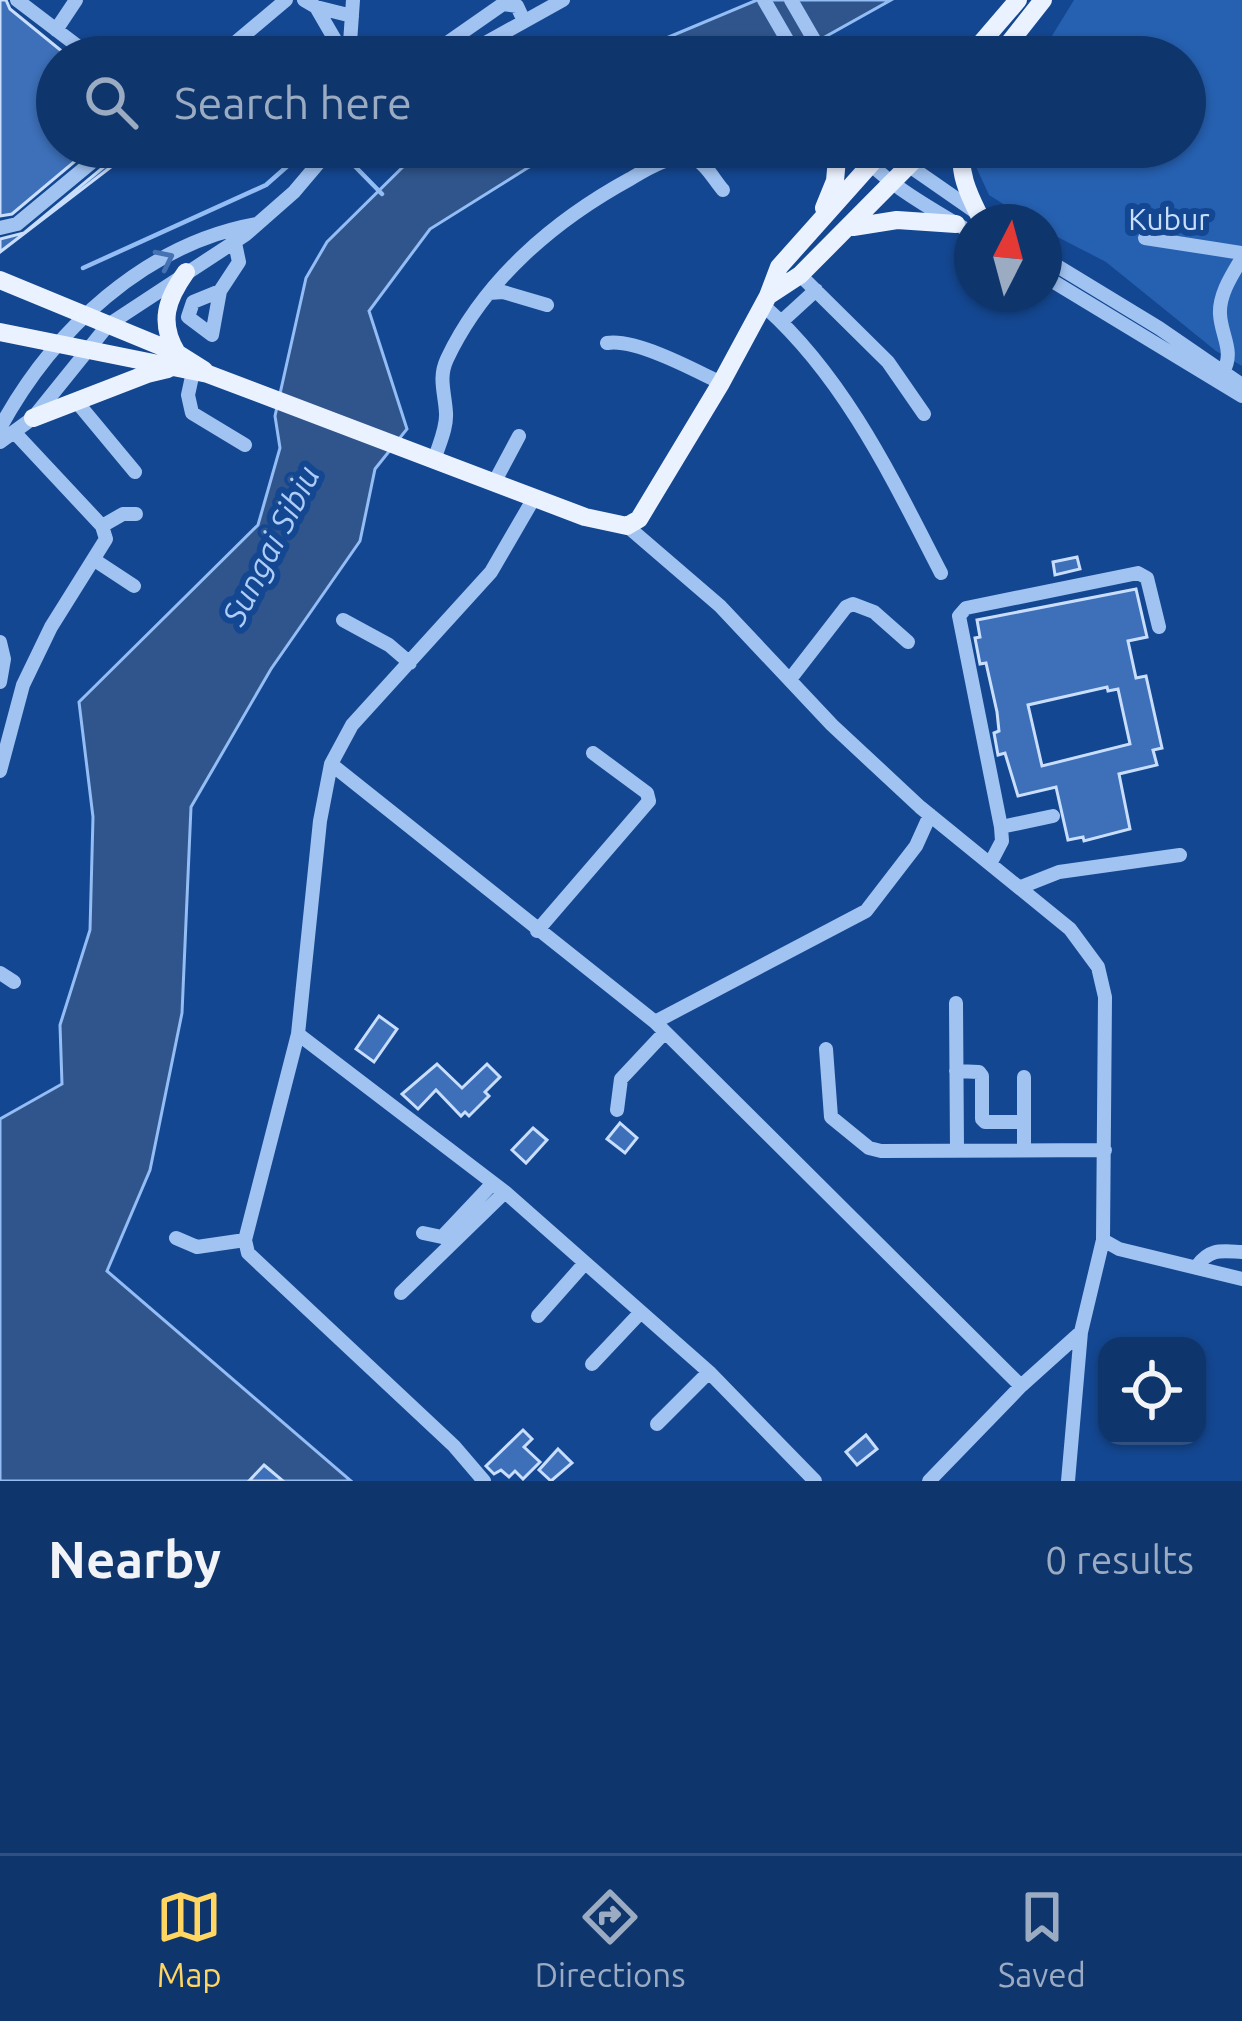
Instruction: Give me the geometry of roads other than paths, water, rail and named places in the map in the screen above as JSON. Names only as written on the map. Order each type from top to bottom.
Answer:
[{"type":"main road","points":[[986,36],[1018,0]]},
{"type":"main road","points":[[1014,36],[1042,0]]},
{"type":"main road","points":[[820,218],[836,168]]},
{"type":"main road","points":[[0,280],[85,315],[189,367],[585,517],[627,526],[639,519],[721,383],[779,267],[866,168]]},
{"type":"main road","points":[[766,301],[800,275],[908,168]]},
{"type":"main road","points":[[961,168],[969,204]]},
{"type":"main road","points":[[848,228],[897,220],[954,222]]},
{"type":"main road","points":[[186,272],[170,295],[165,314],[170,340],[189,367]]},
{"type":"main road","points":[[0,332],[189,367]]},
{"type":"main road","points":[[33,418],[147,374],[189,367]]},
{"type":"street","points":[[17,0],[64,36]]},
{"type":"street","points":[[56,30],[76,0]]},
{"type":"street","points":[[243,36],[286,0]]},
{"type":"street","points":[[497,36],[563,0]]},
{"type":"street","points":[[764,0],[785,36]]},
{"type":"street","points":[[791,0],[811,36]]},
{"type":"street","points":[[310,4],[351,4],[349,36]]},
{"type":"street","points":[[310,4],[332,36]]},
{"type":"street","points":[[455,36],[503,4],[518,6],[524,21]]},
{"type":"street","points":[[0,228],[16,224],[84,168]]},
{"type":"street","points":[[8,431],[33,418],[108,326],[235,243],[314,168]]},
{"type":"street","points":[[435,458],[447,419],[442,373],[489,293],[520,257],[592,200],[650,168]]},
{"type":"street","points":[[705,168],[723,190]]},
{"type":"street","points":[[873,168],[954,213]]},
{"type":"street","points":[[910,168],[954,206]]},
{"type":"street","points":[[0,442],[62,343],[118,284],[229,229],[257,224]]},
{"type":"street","points":[[1145,238],[1242,255],[1220,309],[1230,352],[1222,372]]},
{"type":"street","points":[[220,290],[239,262],[235,243]]},
{"type":"street","points":[[1062,270],[1242,385]]},
{"type":"street","points":[[800,275],[888,362],[924,414]]},
{"type":"street","points":[[1062,287],[1242,396]]},
{"type":"street","points":[[782,322],[816,290]]},
{"type":"street","points":[[489,293],[503,292],[547,305]]},
{"type":"street","points":[[766,301],[872,439],[941,573]]},
{"type":"street","points":[[608,343],[622,343],[687,365],[721,383]]},
{"type":"street","points":[[189,367],[193,413],[245,445]]},
{"type":"street","points":[[76,401],[135,472]]},
{"type":"street","points":[[0,772],[23,685],[106,539],[102,526],[8,431]]},
{"type":"street","points":[[495,482],[519,436]]},
{"type":"street","points":[[484,1481],[454,1446],[248,1253],[245,1240],[298,1034],[320,821],[331,764],[352,725],[491,572],[533,498]]},
{"type":"street","points":[[102,526],[123,514],[136,514]]},
{"type":"street","points":[[627,526],[720,606],[832,725],[930,815],[1070,929],[1098,967],[1105,997],[1103,1240],[1081,1332],[1068,1481]]},
{"type":"street","points":[[96,561],[134,586]]},
{"type":"street","points":[[991,862],[1002,841],[1001,827],[958,616],[966,608],[1138,573],[1147,578],[1159,627]]},
{"type":"street","points":[[791,678],[846,607],[854,604],[874,612],[908,642]]},
{"type":"street","points":[[343,620],[389,645],[410,663]]},
{"type":"street","points":[[0,642],[1,678]]},
{"type":"street","points":[[537,931],[649,801],[647,793],[593,753]]},
{"type":"street","points":[[331,764],[660,1027],[1021,1386]]},
{"type":"street","points":[[616,1110],[621,1078],[660,1027],[866,911],[906,862],[930,815]]},
{"type":"street","points":[[1001,827],[1053,816]]},
{"type":"street","points":[[1021,887],[1059,872],[1180,855]]},
{"type":"street","points":[[956,1003],[957,1149]]},
{"type":"street","points":[[298,1034],[499,1187],[709,1372],[815,1481]]},
{"type":"street","points":[[826,1049],[828,1107],[840,1128],[881,1151],[1105,1150]]},
{"type":"street","points":[[956,1071],[982,1076],[982,1119],[1024,1122]]},
{"type":"street","points":[[1024,1077],[1024,1149]]},
{"type":"street","points":[[423,1233],[442,1238],[499,1187]]},
{"type":"street","points":[[401,1293],[499,1187]]},
{"type":"street","points":[[176,1238],[197,1246],[245,1240]]},
{"type":"street","points":[[1103,1240],[1119,1249],[1242,1279]]},
{"type":"street","points":[[1197,1266],[1214,1250],[1242,1252]]},
{"type":"street","points":[[538,1316],[585,1263]]},
{"type":"street","points":[[592,1364],[641,1312]]},
{"type":"street","points":[[929,1481],[1081,1332]]},
{"type":"street","points":[[657,1424],[709,1372]]},
{"type":"water","points":[[757,0],[891,0],[827,36],[671,36]]},
{"type":"water","name":"Sungai Sibiu","points":[[402,168],[527,168],[430,229],[369,311],[407,429],[375,469],[360,541],[271,669],[191,807],[182,1013],[150,1170],[107,1271],[351,1481],[0,1481],[0,1119],[62,1084],[60,1025],[90,930],[93,817],[79,702],[258,525],[280,448],[275,416],[306,278],[327,242]]},
{"type":"waterway","points":[[83,268],[266,185],[285,168]]},
{"type":"waterway","points":[[357,168],[382,194]]},
{"type":"park label","name":"Kubur","points":[[1169,219]]}]
